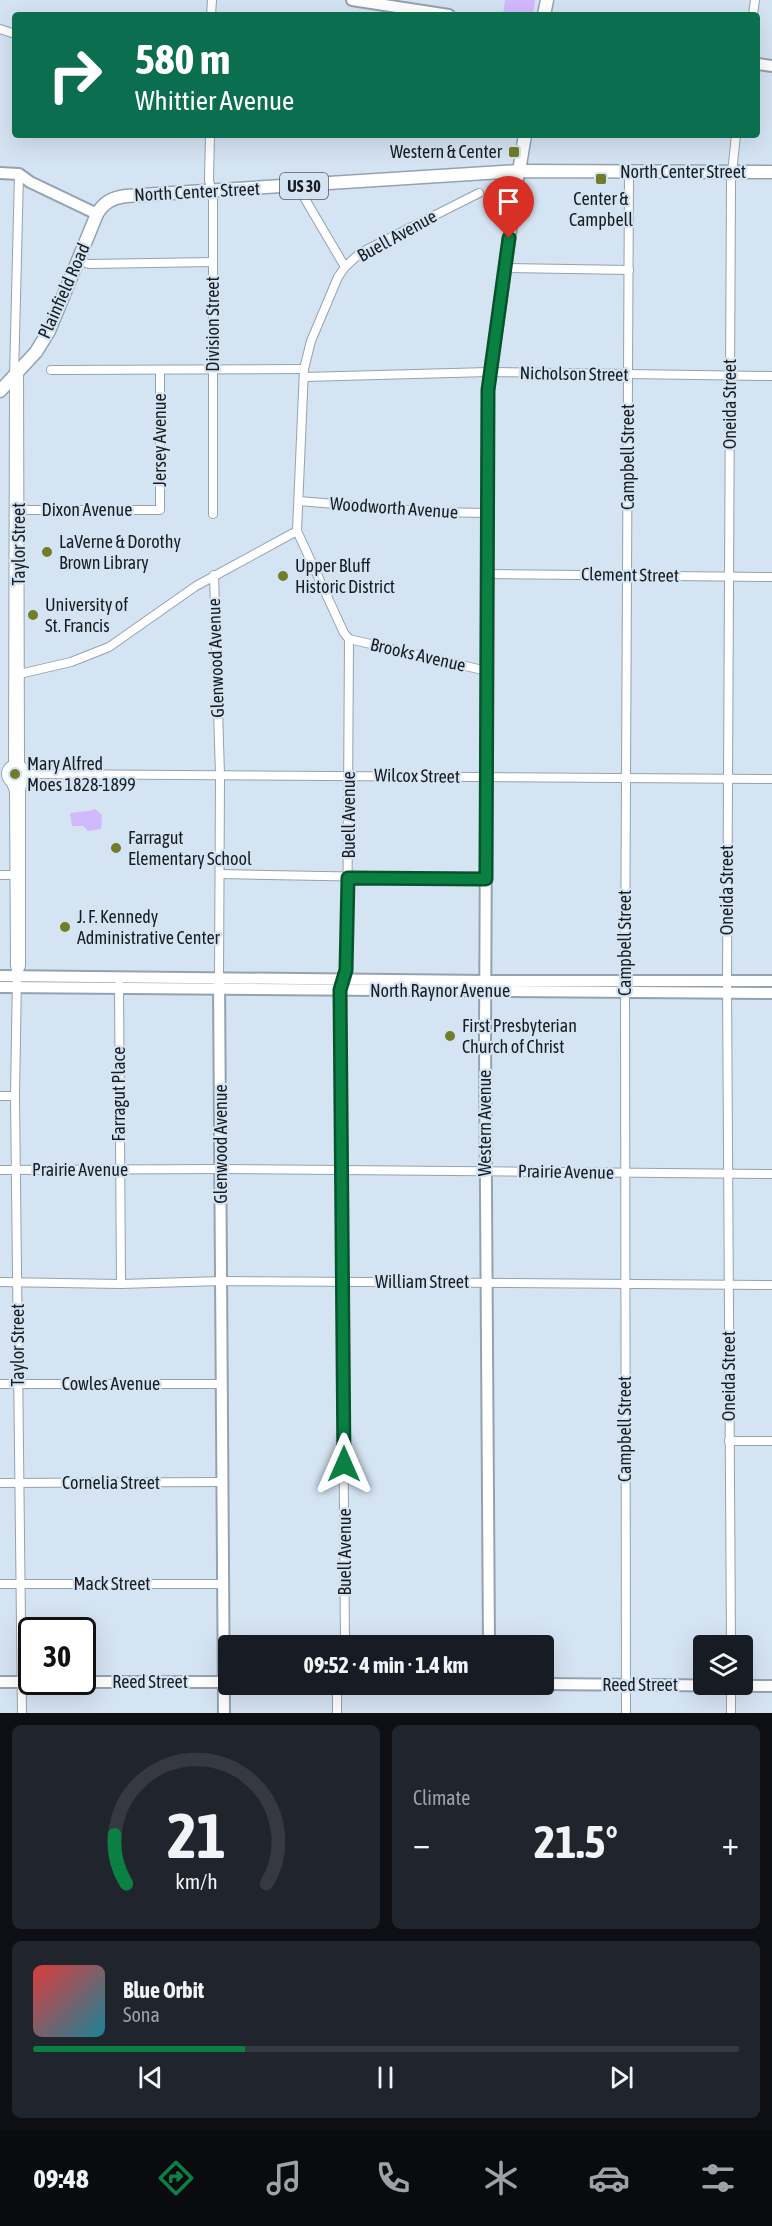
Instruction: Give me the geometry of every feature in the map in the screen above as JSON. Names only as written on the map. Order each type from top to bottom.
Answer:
[{"type":"main road","name":"Western Avenue","points":[[519,171],[524,138]]},
{"type":"main road","points":[[521,155],[533,172]]},
{"type":"main road","name":"North Center Street","points":[[97,214],[106,202],[118,198],[519,171],[772,172]]},
{"type":"main road","name":"Plainfield Road","points":[[0,391],[36,352],[49,331],[97,214]]},
{"type":"street","points":[[352,0],[427,12]]},
{"type":"street","name":"Division Street","points":[[210,138],[209,180],[212,192],[213,262],[213,514]]},
{"type":"street","name":"Oneida Street","points":[[731,1635],[727,981],[732,172],[736,138]]},
{"type":"street","name":"Western Avenue","points":[[489,1635],[485,986],[489,372],[519,171]]},
{"type":"street","name":"Campbell Street","points":[[626,1713],[625,987],[629,172]]},
{"type":"street","points":[[0,173],[19,174],[30,182],[97,214]]},
{"type":"street","name":"Taylor Street","points":[[16,764],[16,375],[19,331],[16,323],[19,174]]},
{"type":"street","points":[[298,187],[345,267]]},
{"type":"street","name":"Buell Avenue","points":[[345,1635],[342,985],[346,970],[348,878],[349,639],[344,633],[297,531],[304,373],[311,341],[338,277],[345,267],[360,253],[479,193]]},
{"type":"street","points":[[79,261],[89,264],[213,262]]},
{"type":"street","points":[[504,268],[629,270]]},
{"type":"street","name":"Nicholson Street","points":[[51,370],[772,376]]},
{"type":"street","name":"Jersey Avenue","points":[[160,370],[160,510]]},
{"type":"street","name":"Woodworth Avenue","points":[[299,501],[430,512],[488,513]]},
{"type":"street","name":"Dixon Avenue","points":[[17,510],[160,510]]},
{"type":"street","points":[[17,674],[71,662],[109,647],[214,575],[297,531]]},
{"type":"street","name":"Clement Street","points":[[488,574],[772,577]]},
{"type":"street","name":"Glenwood Avenue","points":[[214,575],[220,775],[219,982],[225,1635]]},
{"type":"street","name":"Brooks Avenue","points":[[349,639],[487,671]]},
{"type":"street","points":[[16,764],[24,768],[25,778],[18,784],[11,783],[3,774],[16,764]]},
{"type":"street","name":"Wilcox Street","points":[[25,778],[349,775],[772,779]]},
{"type":"street","name":"Taylor Street","points":[[17,982],[21,966],[21,790],[25,778]]},
{"type":"street","name":"Taylor Street","points":[[11,783],[14,791],[17,982],[15,1096],[21,1617]]},
{"type":"street","points":[[220,874],[486,879]]},
{"type":"street","points":[[0,875],[15,875]]},
{"type":"street","name":"North Raynor Avenue","points":[[0,976],[17,982]]},
{"type":"street","name":"North Raynor Avenue","points":[[625,987],[727,981],[772,981]]},
{"type":"street","name":"North Raynor Avenue","points":[[0,987],[17,982],[219,982],[625,987],[727,993],[772,993]]},
{"type":"street","name":"Farragut Place","points":[[119,982],[121,1284]]},
{"type":"street","points":[[0,1096],[15,1096]]},
{"type":"street","name":"Prairie Avenue","points":[[0,1170],[221,1169],[772,1174]]},
{"type":"street","name":"William Street","points":[[0,1282],[121,1284],[221,1281],[772,1285]]},
{"type":"street","name":"Cowles Avenue","points":[[0,1384],[222,1384]]},
{"type":"street","points":[[729,1441],[772,1441]]},
{"type":"street","name":"Cornelia Street","points":[[0,1483],[223,1482]]},
{"type":"street","name":"Mack Street","points":[[0,1584],[224,1584]]},
{"type":"street","name":"Reed Street","points":[[0,1682],[18,1682]]},
{"type":"street","name":"Reed Street","points":[[96,1682],[218,1682]]},
{"type":"street","name":"Reed Street","points":[[554,1684],[693,1685]]},
{"type":"street","name":"Reed Street","points":[[753,1686],[772,1686]]},
{"type":"street","name":"Taylor Street","points":[[21,1695],[22,1713]]},
{"type":"street","name":"Glenwood Avenue","points":[[224,1713],[225,1695]]},
{"type":"street","points":[[337,1695],[337,1713]]},
{"type":"street","points":[[731,1695],[731,1713]]},
{"type":"shaded area","points":[[505,0],[535,0],[533,12],[503,12]]},
{"type":"shaded area","points":[[95,809],[102,815],[101,829],[88,831],[83,826],[72,826],[70,813]]},
{"type":"place","name":"Western & Center","points":[[514,152]]},
{"type":"place","name":"Center & Campbell","points":[[601,179]]},
{"type":"place","name":"LaVerne & Dorothy Brown Library","points":[[47,552]]},
{"type":"place","name":"Upper Bluff Historic District","points":[[283,576]]},
{"type":"place","name":"University of St. Francis","points":[[33,615]]},
{"type":"place","name":"Mary Alfred Moes 1828-1899","points":[[15,774]]},
{"type":"place","name":"Farragut Elementary School","points":[[116,848]]},
{"type":"place","name":"J. F. Kennedy Administrative Center","points":[[65,927]]},
{"type":"place","name":"First Presbyterian Church of Christ","points":[[450,1036]]},
{"type":"route","points":[[344,1464],[340,990],[346,970],[348,878],[486,879],[488,390],[509,238]]}]
